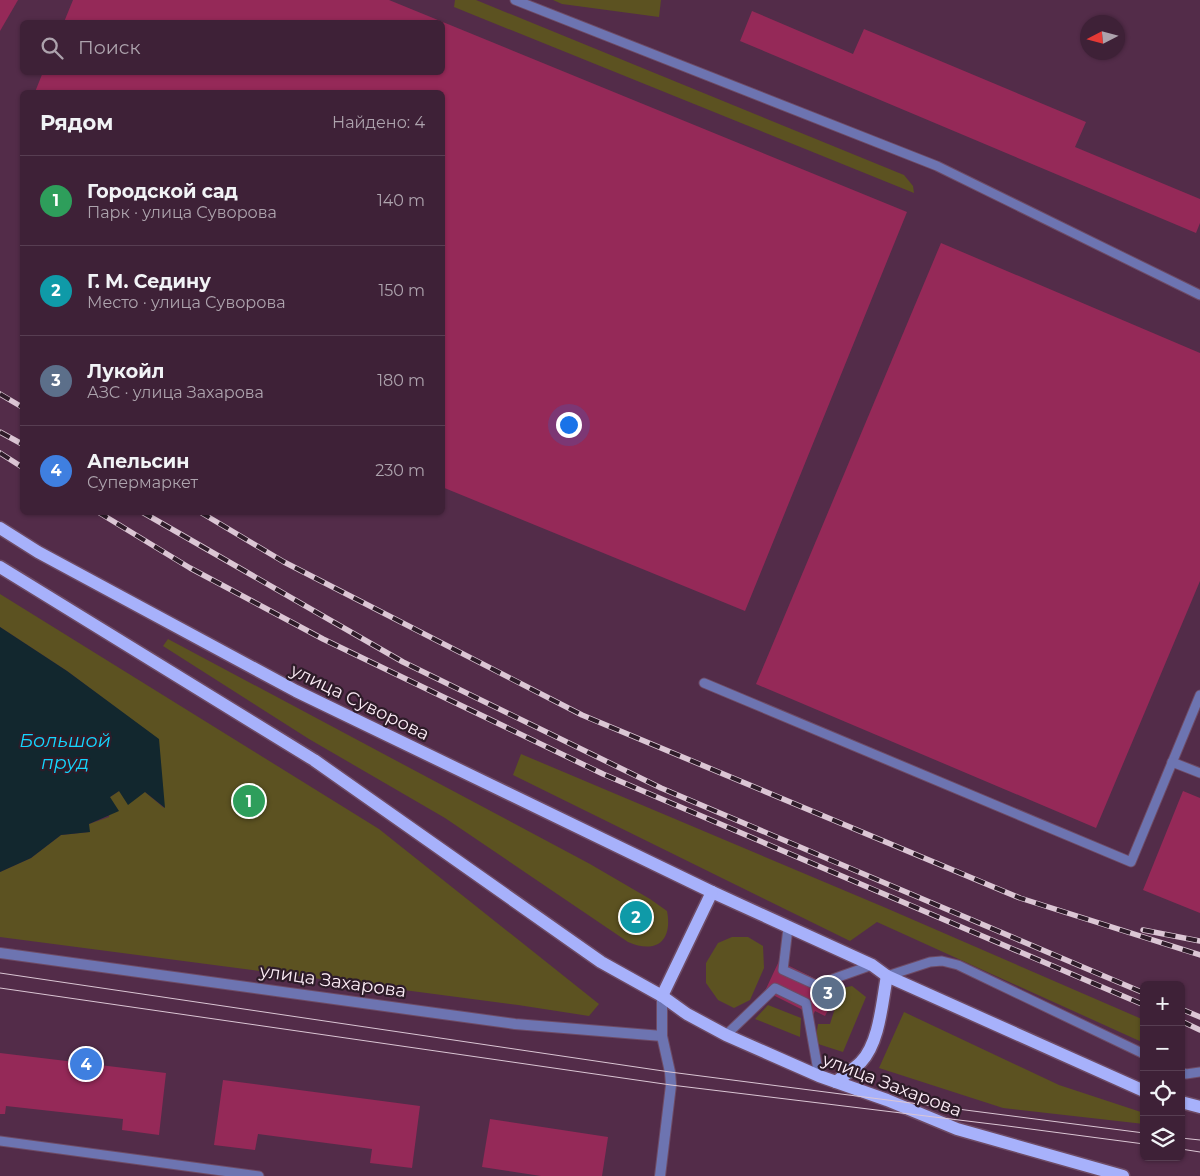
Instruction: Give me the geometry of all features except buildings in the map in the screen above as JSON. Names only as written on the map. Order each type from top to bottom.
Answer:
[{"type":"main road","name":"улица Суворова","points":[[0,528],[38,552],[296,691],[712,892]]},
{"type":"main road","points":[[0,567],[314,760],[601,962],[662,996],[712,892],[872,965],[887,976],[1140,1089]]},
{"type":"main road","points":[[836,1082],[862,1061],[872,1044],[879,1023],[887,976]]},
{"type":"main road","name":"улица Захарова","points":[[662,996],[687,1014],[726,1035],[819,1076],[888,1100],[956,1129],[1123,1176]]},
{"type":"main road","points":[[1185,1103],[1200,1107]]},
{"type":"street","name":"улица Захарова","points":[[0,953],[515,1024],[662,1036]]},
{"type":"street","points":[[660,1176],[671,1085],[662,1036],[662,996]]},
{"type":"lane","points":[[515,0],[937,166],[1200,295]]},
{"type":"lane","points":[[704,683],[1131,862],[1200,695]]},
{"type":"lane","points":[[1172,762],[1200,773]]},
{"type":"lane","points":[[788,928],[783,970],[816,985],[872,965]]},
{"type":"lane","points":[[887,976],[930,962],[942,961],[958,965],[1140,1052]]},
{"type":"lane","points":[[726,1035],[775,988],[806,1003],[819,1076]]},
{"type":"lane","points":[[1185,1074],[1200,1072]]},
{"type":"lane","points":[[0,1140],[233,1174],[259,1176]]},
{"type":"shaded area","points":[[455,0],[476,0],[904,175],[913,186],[914,193],[454,7]]},
{"type":"shaded area","points":[[553,0],[661,0],[659,17],[562,4]]},
{"type":"shaded area","points":[[0,594],[379,829],[599,1004],[589,1016],[0,937],[0,872],[31,858],[61,835],[89,832],[89,824],[109,817],[110,797],[119,791],[145,792],[164,808],[158,739],[67,671],[0,627]]},
{"type":"shaded area","points":[[168,639],[590,864],[650,899],[667,911],[667,931],[664,938],[654,946],[646,947],[628,942],[445,818],[309,739],[163,646]]},
{"type":"shaded area","points":[[521,754],[886,908],[1140,1018],[1140,1041],[877,922],[850,941],[513,775]]},
{"type":"shaded area","points":[[732,937],[748,937],[763,946],[764,968],[750,1000],[734,1008],[718,1000],[706,983],[706,963],[718,943]]},
{"type":"shaded area","points":[[852,986],[866,997],[843,1052],[815,1043],[818,1024],[830,1024],[838,999],[837,989]]},
{"type":"shaded area","points":[[768,1005],[801,1018],[800,1037],[755,1019]]},
{"type":"shaded area","points":[[904,1012],[1059,1085],[1140,1112],[1140,1124],[1003,1108],[879,1068]]},
{"type":"water","name":"Большой пруд","points":[[0,627],[67,671],[159,739],[165,808],[145,792],[128,805],[119,791],[110,797],[119,811],[89,824],[90,832],[61,835],[31,858],[0,872]]},
{"type":"tram line","points":[[0,973],[670,1072],[1140,1132]]},
{"type":"tram line","points":[[0,988],[671,1085],[1140,1143]]},
{"type":"tram line","points":[[1185,1138],[1200,1140]]},
{"type":"tram line","points":[[1185,1150],[1200,1152]]},
{"type":"railway","points":[[0,394],[20,406]]},
{"type":"railway","points":[[0,432],[20,443]]},
{"type":"railway","points":[[0,453],[20,466]]},
{"type":"railway","points":[[103,515],[190,568],[323,639],[603,774],[1140,1003]]},
{"type":"railway","points":[[147,515],[403,662],[661,788],[1140,991]]},
{"type":"railway","points":[[205,515],[284,562],[582,715],[1020,898],[1200,955]]},
{"type":"railway","points":[[1143,930],[1200,941]]},
{"type":"railway","points":[[1185,1011],[1200,1017]]},
{"type":"railway","points":[[1185,1023],[1200,1030]]},
{"type":"place","name":"Городской сад","points":[[249,801]]},
{"type":"place","name":"Г. М. Седину","points":[[636,917]]},
{"type":"place","name":"Лукойл","points":[[828,993]]},
{"type":"place","name":"Апельсин","points":[[86,1064]]}]
